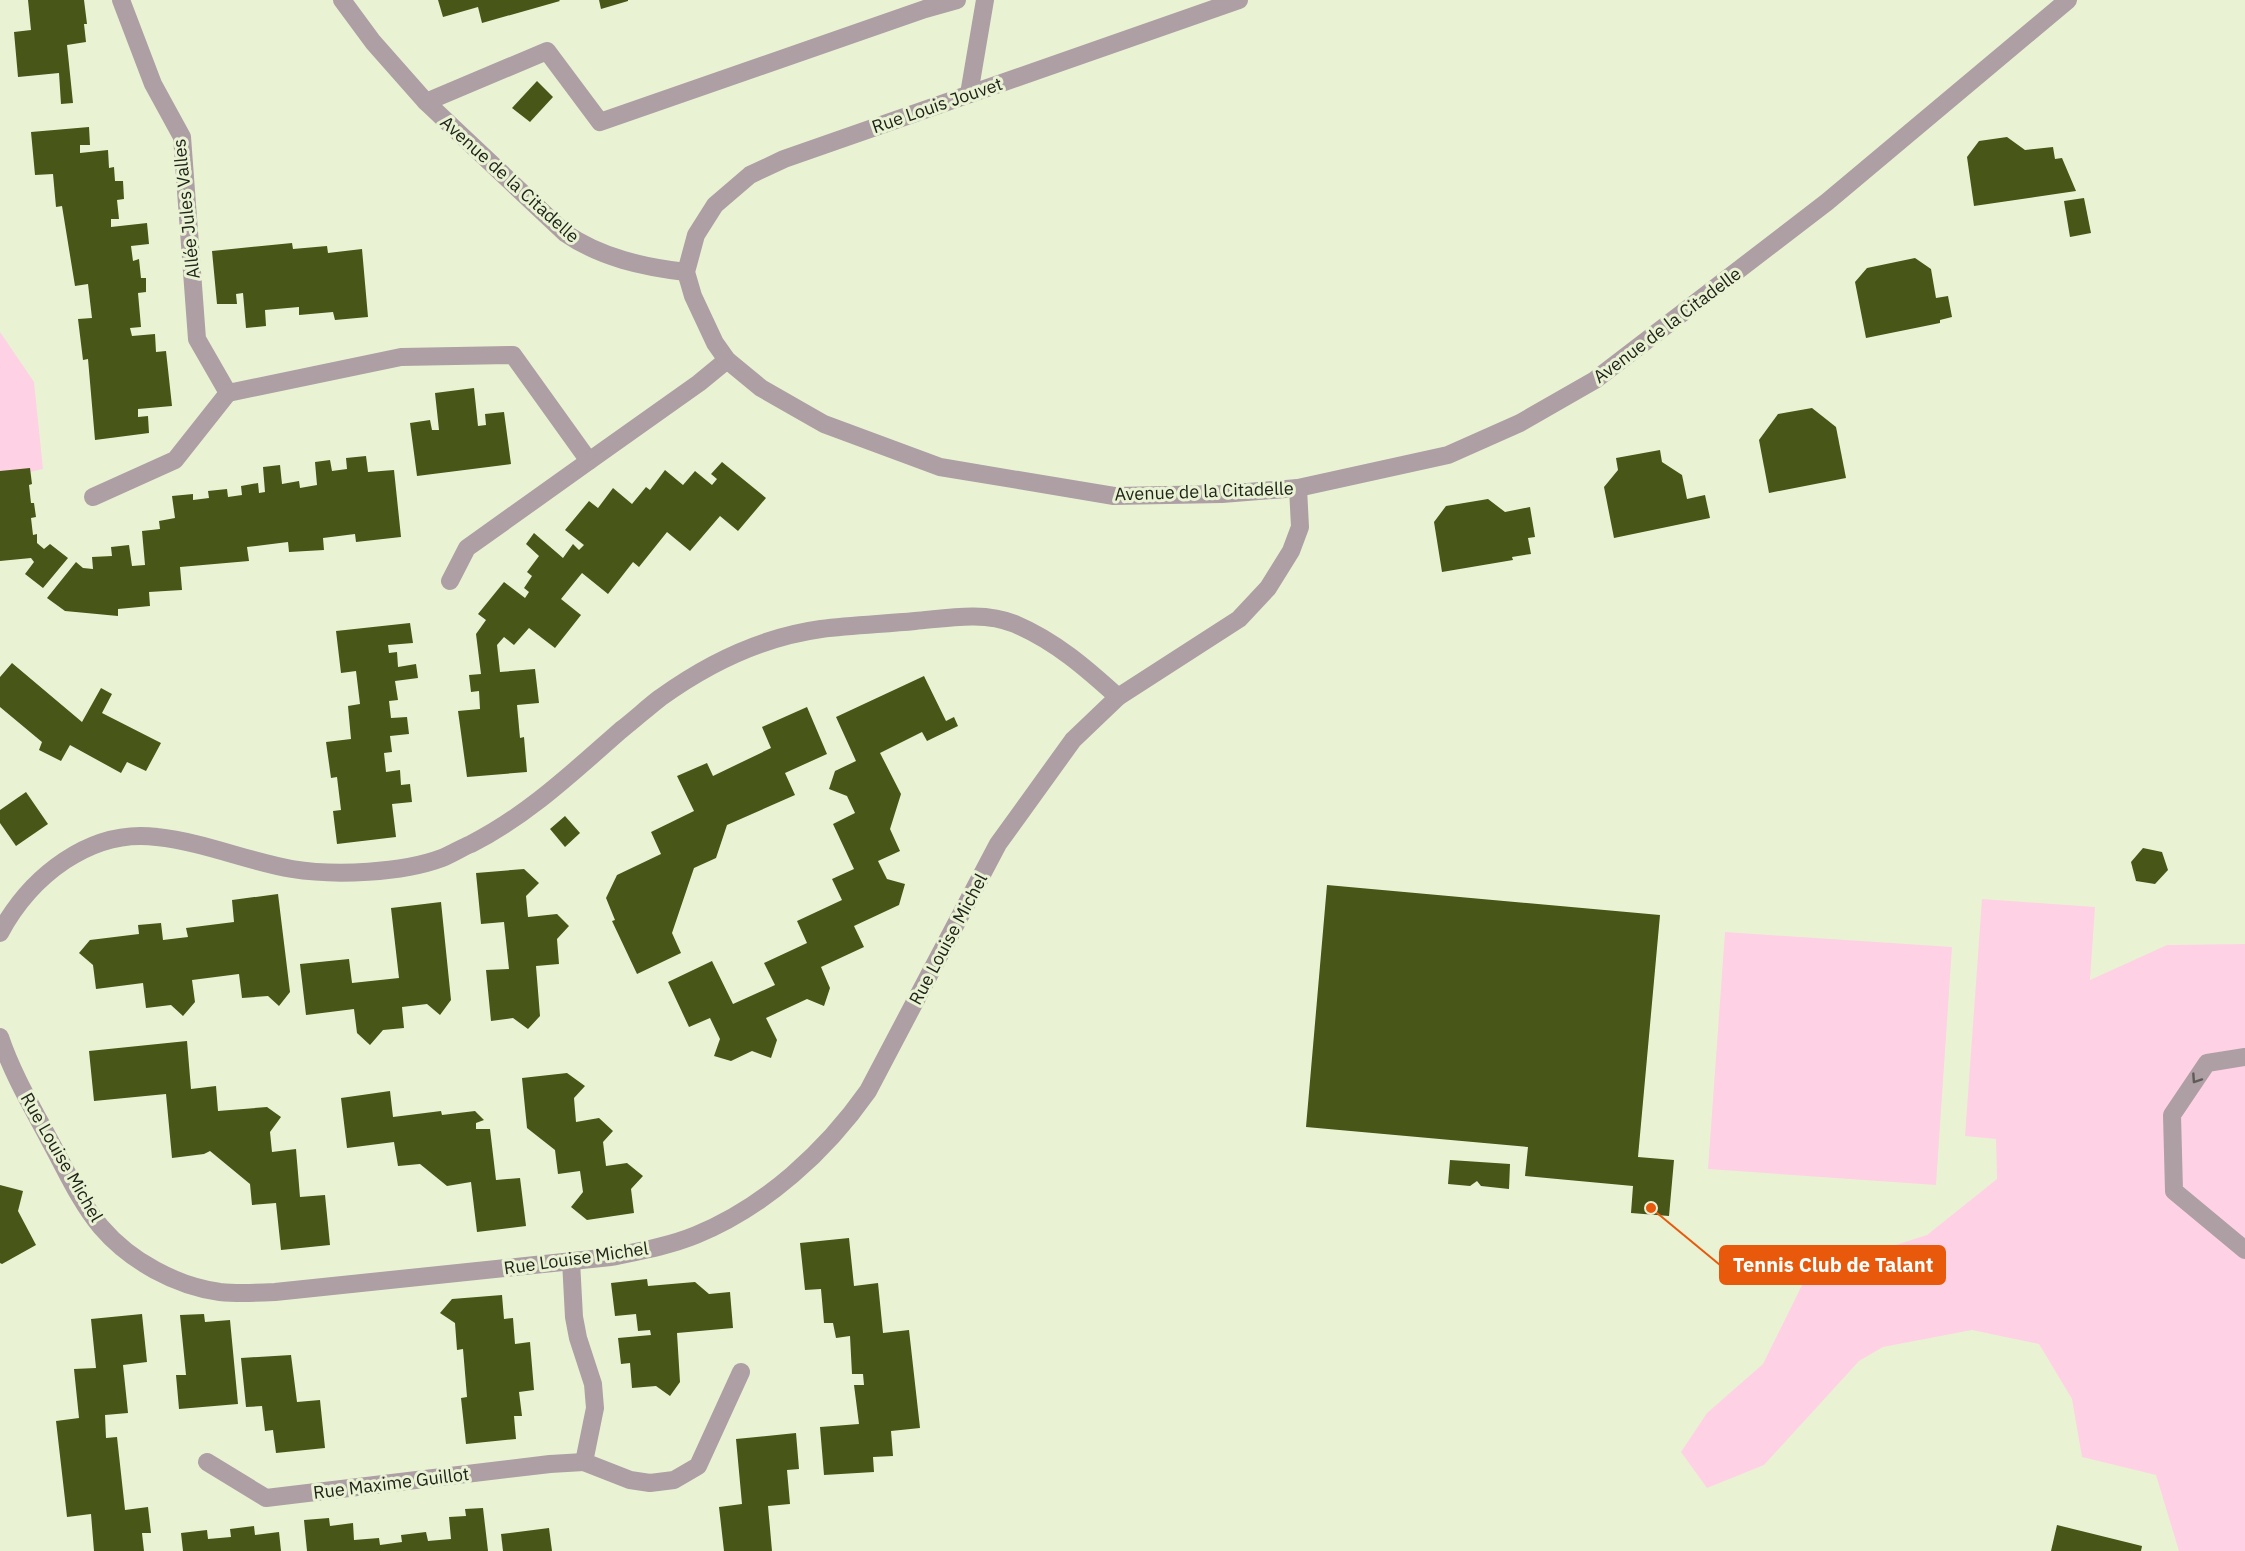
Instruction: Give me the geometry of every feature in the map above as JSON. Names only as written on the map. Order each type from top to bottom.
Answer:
[{"type":"street","name":"Allée Jules Valles","points":[[121,0],[153,84],[182,137],[197,339],[228,393]]},
{"type":"street","name":"Avenue de la Citadelle","points":[[342,0],[373,42],[426,102],[550,219],[582,245],[628,261],[686,272],[703,320],[715,343],[727,360],[761,388],[824,424],[940,467],[1114,496],[1222,494],[1298,488],[1448,455],[1520,423],[1595,380],[1827,202],[2068,0]]},
{"type":"street","points":[[426,102],[547,51],[600,122],[925,9],[957,0]]},
{"type":"street","points":[[969,94],[985,0]]},
{"type":"street","name":"Rue Louis Jouvet","points":[[686,272],[696,235],[715,205],[750,175],[784,159],[1239,0]]},
{"type":"street","points":[[93,497],[176,460],[228,393],[401,357],[513,355],[589,461]]},
{"type":"street","points":[[450,581],[467,548],[699,383],[727,360]]},
{"type":"street","name":"Rue Louise Michel","points":[[0,1038],[24,1092],[84,1203],[102,1228],[125,1250],[153,1270],[186,1283],[219,1292],[246,1294],[611,1257],[661,1246],[697,1234],[736,1214],[778,1187],[808,1161],[853,1113],[868,1091],[998,844],[1073,740],[1118,697],[1239,619],[1268,588],[1291,551],[1300,527],[1298,488]]},
{"type":"street","points":[[0,932],[29,890],[50,871],[73,855],[99,843],[126,838],[156,836],[314,872],[393,869],[442,858],[492,833],[533,806],[658,699],[687,679],[718,662],[769,641],[819,629],[976,616],[1013,623],[1054,644],[1118,697]]},
{"type":"street","points":[[2245,1057],[2207,1063],[2172,1115],[2174,1191],[2245,1250]]},
{"type":"street","points":[[571,1261],[574,1317],[578,1338],[593,1384],[595,1408],[584,1462],[630,1480],[650,1483],[674,1480],[698,1466],[741,1372]]},
{"type":"street","name":"Rue Maxime Guillot","points":[[207,1462],[266,1498],[550,1464],[584,1462]]},
{"type":"shaded area","points":[[0,332],[34,382],[43,469],[0,479]]},
{"type":"shaded area","points":[[1982,899],[2095,907],[2090,980],[2167,945],[2245,944],[2245,1551],[2179,1551],[2156,1475],[2082,1457],[2072,1399],[2039,1344],[1972,1330],[1883,1347],[1859,1361],[1764,1465],[1707,1488],[1681,1452],[1707,1413],[1763,1364],[1808,1273],[1927,1235],[1997,1179],[1996,1139],[1965,1136]]},
{"type":"shaded area","points":[[1725,932],[1952,947],[1936,1185],[1708,1169]]},
{"type":"building","points":[[28,0],[84,0],[87,24],[84,24],[86,42],[67,45],[73,103],[61,104],[59,73],[18,77],[14,32],[31,30]]},
{"type":"building","points":[[438,0],[560,1],[482,23],[478,7],[443,17]]},
{"type":"building","points":[[599,0],[628,0],[628,1],[601,9]]},
{"type":"building","points":[[537,81],[553,97],[530,122],[512,108]]},
{"type":"building","points":[[89,127],[90,145],[80,145],[80,153],[108,150],[109,168],[114,167],[115,181],[123,181],[124,199],[117,200],[119,219],[111,219],[111,227],[147,223],[149,244],[131,246],[133,261],[139,259],[141,278],[146,278],[146,292],[138,293],[141,327],[130,328],[132,336],[155,334],[156,352],[166,351],[172,406],[138,409],[138,417],[148,416],[149,433],[95,440],[88,359],[83,360],[78,319],[92,318],[88,284],[75,286],[62,206],[56,207],[53,174],[35,175],[31,132]]},
{"type":"building","points":[[2007,137],[2025,150],[2053,147],[2055,159],[2062,158],[2076,191],[1974,206],[1967,157],[1979,141]]},
{"type":"building","points":[[2084,198],[2091,233],[2070,237],[2064,201]]},
{"type":"building","points":[[292,243],[293,249],[327,246],[328,253],[362,249],[368,317],[335,320],[333,312],[299,315],[299,307],[265,310],[266,326],[246,328],[243,293],[236,294],[237,304],[217,304],[212,251]]},
{"type":"building","points":[[1915,258],[1931,269],[1936,298],[1948,296],[1952,317],[1940,320],[1940,323],[1866,338],[1855,282],[1867,268]]},
{"type":"building","points":[[474,388],[478,426],[486,425],[485,414],[504,412],[511,464],[417,476],[410,423],[430,420],[432,430],[439,430],[435,393]]},
{"type":"building","points":[[1812,408],[1836,427],[1846,478],[1769,493],[1759,440],[1778,414]]},
{"type":"building","points":[[1660,450],[1662,462],[1682,475],[1687,499],[1705,495],[1710,518],[1614,538],[1604,487],[1618,470],[1616,458]]},
{"type":"building","points":[[366,456],[368,472],[394,470],[401,537],[356,542],[355,534],[323,538],[324,550],[289,552],[288,542],[247,547],[249,561],[180,567],[182,590],[149,592],[150,606],[118,609],[118,616],[65,611],[47,598],[76,562],[83,568],[93,569],[92,557],[112,556],[111,547],[129,545],[132,566],[145,565],[142,531],[160,529],[159,521],[175,518],[172,496],[193,494],[193,500],[209,498],[208,491],[227,489],[228,497],[242,495],[241,486],[258,483],[259,493],[265,492],[263,467],[280,465],[282,484],[299,481],[300,488],[317,485],[315,462],[330,460],[332,471],[347,469],[346,458]]},
{"type":"building","points":[[722,462],[766,498],[738,531],[720,516],[690,551],[667,532],[639,567],[633,562],[608,594],[582,573],[561,599],[581,615],[555,648],[529,628],[514,645],[504,637],[497,645],[500,672],[535,669],[539,703],[517,705],[520,738],[524,737],[527,772],[467,777],[458,711],[480,709],[479,691],[471,692],[469,675],[481,674],[476,634],[486,620],[478,614],[504,582],[525,598],[529,592],[524,588],[532,576],[527,572],[539,556],[526,544],[534,533],[563,558],[573,544],[579,550],[584,545],[565,530],[589,501],[598,508],[613,488],[632,504],[646,487],[650,490],[665,470],[683,485],[695,471],[712,485],[717,479],[711,474]]},
{"type":"building","points":[[30,468],[31,503],[34,503],[36,517],[31,518],[33,535],[37,534],[37,543],[44,549],[50,544],[68,558],[43,588],[25,574],[34,562],[31,558],[0,561],[0,471]]},
{"type":"building","points":[[1488,499],[1505,512],[1530,507],[1535,537],[1528,538],[1531,554],[1512,557],[1513,560],[1442,572],[1434,522],[1446,506]]},
{"type":"building","points":[[410,623],[413,643],[388,645],[389,653],[397,652],[398,667],[416,664],[418,678],[395,681],[398,700],[389,701],[391,718],[407,717],[409,734],[390,736],[392,752],[384,753],[386,772],[400,770],[401,785],[410,784],[412,802],[392,804],[396,837],[337,844],[333,811],[341,810],[337,777],[331,778],[326,742],[351,739],[348,706],[360,704],[356,671],[341,673],[336,631]]},
{"type":"building","points":[[12,663],[82,722],[101,688],[112,694],[102,713],[161,743],[146,771],[127,762],[121,773],[70,745],[61,761],[39,750],[42,742],[0,707],[0,677]]},
{"type":"building","points":[[924,676],[946,721],[954,717],[958,726],[927,741],[922,732],[880,753],[901,794],[890,829],[900,851],[878,861],[887,879],[905,884],[899,905],[854,926],[864,947],[821,967],[830,988],[824,1006],[807,999],[766,1018],[777,1040],[771,1058],[752,1051],[731,1061],[714,1056],[720,1039],[710,1018],[689,1027],[668,982],[712,961],[733,1004],[775,985],[764,963],[807,943],[797,921],[842,900],[832,879],[854,869],[833,824],[855,813],[847,796],[829,789],[835,771],[856,761],[836,717]]},
{"type":"building","points":[[807,707],[827,754],[785,773],[795,795],[727,825],[716,858],[694,868],[672,933],[681,953],[637,974],[612,921],[615,920],[606,898],[617,875],[661,854],[651,832],[694,811],[677,776],[707,763],[713,776],[771,748],[762,727]]},
{"type":"building","points":[[26,792],[48,824],[16,846],[0,823],[0,810]]},
{"type":"building","points":[[565,816],[580,833],[565,847],[550,829]]},
{"type":"building","points":[[2143,848],[2162,852],[2168,870],[2155,884],[2136,881],[2131,862]]},
{"type":"building","points":[[524,869],[539,883],[526,896],[528,917],[557,914],[569,926],[557,939],[559,964],[536,966],[540,1016],[528,1029],[513,1018],[491,1021],[486,970],[509,969],[504,922],[481,924],[476,873]]},
{"type":"building","points":[[1327,885],[1660,915],[1638,1157],[1674,1160],[1669,1216],[1631,1213],[1633,1186],[1525,1176],[1528,1147],[1306,1127]]},
{"type":"building","points":[[278,894],[290,992],[279,1006],[268,996],[242,998],[239,974],[192,980],[195,1002],[183,1016],[171,1005],[146,1008],[143,983],[96,989],[93,965],[79,953],[90,940],[139,934],[138,925],[161,923],[163,940],[188,937],[186,928],[234,922],[232,900]]},
{"type":"building","points":[[441,902],[451,1000],[440,1015],[427,1004],[402,1007],[404,1028],[383,1030],[370,1045],[357,1033],[354,1009],[306,1015],[300,964],[349,959],[352,983],[399,978],[391,908]]},
{"type":"building","points":[[187,1041],[191,1089],[216,1086],[218,1111],[267,1107],[281,1117],[270,1132],[272,1152],[296,1149],[300,1197],[325,1195],[330,1245],[281,1250],[276,1203],[252,1205],[250,1184],[210,1151],[204,1154],[172,1158],[166,1094],[94,1101],[89,1051]]},
{"type":"building","points":[[567,1073],[585,1086],[574,1098],[576,1122],[599,1118],[613,1131],[603,1142],[606,1166],[627,1163],[643,1176],[631,1189],[634,1213],[587,1220],[571,1207],[583,1192],[580,1171],[558,1174],[555,1150],[527,1128],[522,1078]]},
{"type":"building","points":[[390,1091],[393,1117],[441,1111],[442,1115],[475,1111],[484,1120],[476,1123],[476,1129],[490,1129],[496,1180],[520,1178],[526,1226],[477,1232],[471,1182],[447,1186],[420,1164],[398,1166],[394,1142],[347,1148],[341,1098]]},
{"type":"building","points":[[1450,1160],[1510,1164],[1509,1189],[1481,1186],[1477,1181],[1470,1186],[1448,1184]]},
{"type":"building","points":[[0,1185],[23,1191],[18,1211],[36,1245],[2,1264],[0,1263]]},
{"type":"building","points":[[849,1238],[854,1286],[878,1283],[883,1333],[909,1330],[920,1428],[891,1431],[893,1456],[873,1457],[874,1472],[824,1475],[820,1427],[859,1424],[854,1385],[864,1385],[863,1374],[852,1374],[850,1336],[836,1338],[833,1323],[824,1323],[821,1289],[805,1290],[800,1243]]},
{"type":"building","points":[[647,1279],[648,1286],[695,1282],[709,1294],[730,1292],[733,1328],[677,1333],[680,1382],[670,1396],[656,1386],[632,1388],[630,1363],[621,1364],[618,1338],[651,1335],[650,1330],[638,1331],[636,1314],[615,1316],[611,1283]]},
{"type":"building","points":[[502,1295],[504,1319],[513,1318],[515,1344],[530,1342],[534,1390],[519,1392],[522,1416],[514,1416],[516,1439],[466,1444],[461,1398],[467,1397],[463,1349],[457,1350],[455,1323],[440,1313],[452,1299]]},
{"type":"building","points":[[142,1314],[147,1362],[123,1365],[128,1413],[105,1415],[106,1438],[117,1437],[125,1510],[148,1507],[151,1533],[142,1533],[144,1551],[94,1551],[91,1514],[67,1517],[56,1421],[79,1418],[74,1369],[96,1368],[91,1319]]},
{"type":"building","points":[[204,1314],[205,1322],[230,1320],[238,1404],[179,1409],[176,1375],[186,1375],[180,1315]]},
{"type":"building","points":[[291,1355],[297,1402],[320,1400],[325,1448],[276,1453],[273,1430],[265,1431],[262,1406],[246,1407],[241,1358]]},
{"type":"building","points":[[796,1433],[799,1469],[787,1470],[790,1504],[768,1506],[772,1551],[724,1551],[719,1507],[742,1504],[736,1439]]},
{"type":"building","points":[[483,1508],[488,1551],[307,1551],[304,1520],[329,1518],[330,1526],[353,1523],[354,1540],[379,1538],[380,1545],[402,1542],[401,1535],[426,1532],[428,1541],[451,1539],[449,1517],[466,1516],[465,1509]]},
{"type":"building","points":[[2057,1525],[2142,1546],[2141,1551],[2051,1551]]},
{"type":"building","points":[[254,1526],[255,1535],[279,1532],[281,1551],[183,1551],[181,1533],[207,1530],[208,1539],[231,1537],[230,1529]]},
{"type":"building","points":[[549,1528],[552,1551],[503,1551],[501,1534]]},
{"type":"place","name":"Tennis Club de Talant","points":[[1651,1208]]}]
